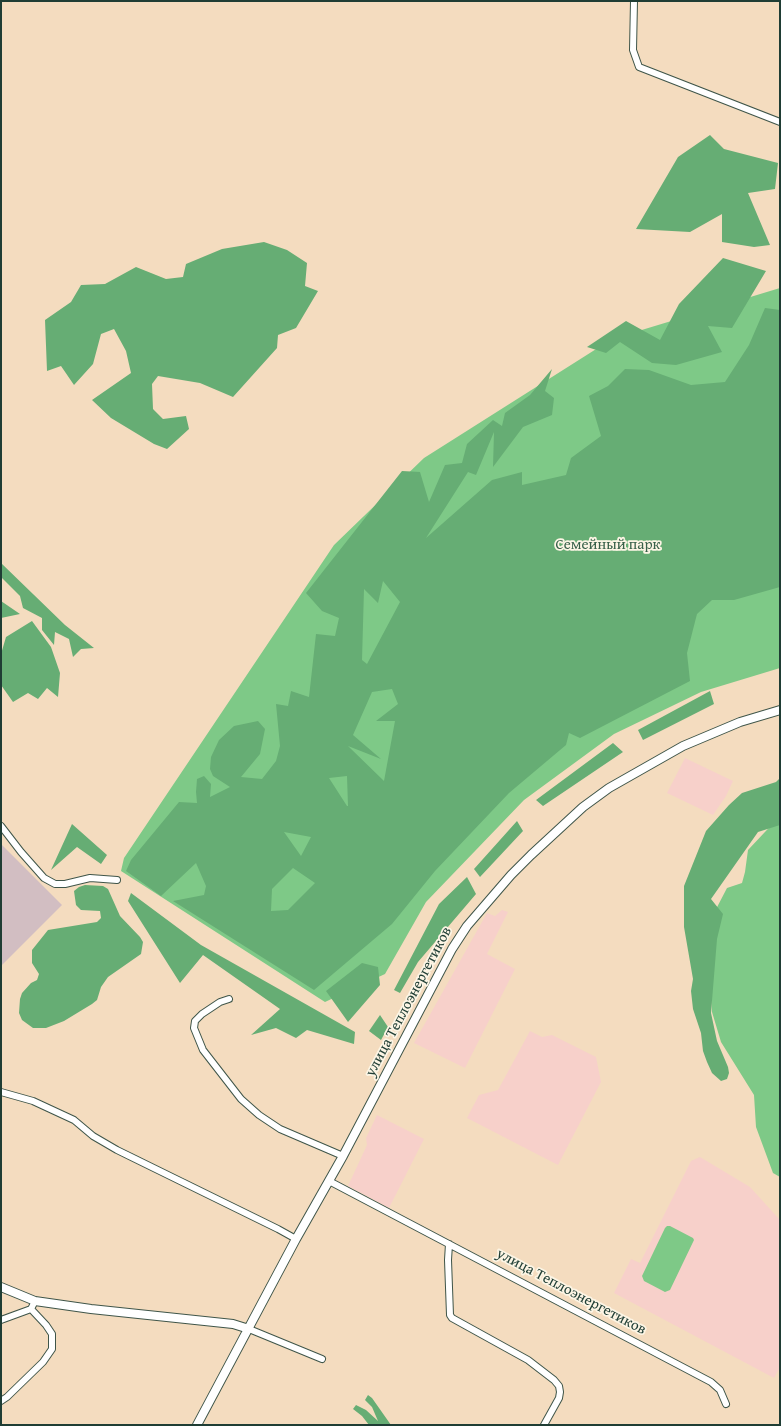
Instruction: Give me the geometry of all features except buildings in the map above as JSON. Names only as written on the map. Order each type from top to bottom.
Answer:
[{"type":"street","points":[[634,1],[632,50],[639,67],[780,122]]},
{"type":"street","name":"улица Теплоэнергетиков","points":[[197,1425],[296,1239],[343,1156],[452,949],[467,926],[510,875],[583,807],[609,788],[669,753],[699,739],[740,722],[780,710]]},
{"type":"street","points":[[1,826],[44,878],[55,884],[65,884],[90,878],[117,880]]},
{"type":"street","points":[[229,999],[220,1002],[202,1014],[195,1021],[194,1028],[203,1050],[241,1099],[259,1114],[280,1129],[343,1156]]},
{"type":"street","points":[[1,1092],[33,1101],[74,1120],[93,1136],[116,1150],[296,1239]]},
{"type":"street","name":"улица Теплоэнергетиков","points":[[329,1181],[711,1382],[720,1390],[726,1404]]},
{"type":"street","points":[[449,1244],[448,1260],[450,1315],[452,1318],[528,1360],[560,1386],[559,1398],[544,1425]]},
{"type":"street","points":[[1,1287],[35,1301],[91,1309],[233,1324],[249,1328],[322,1359]]},
{"type":"street","points":[[1,1320],[31,1309],[35,1301]]},
{"type":"street","points":[[1,1401],[43,1362],[52,1349],[52,1334],[31,1309]]},
{"type":"shaded area","points":[[685,758],[733,781],[726,796],[713,815],[667,793]]},
{"type":"shaded area","points":[[1,844],[62,905],[1,966]]},
{"type":"shaded area","points":[[502,910],[508,912],[487,954],[515,969],[465,1068],[414,1043],[487,913],[495,916]]},
{"type":"shaded area","points":[[530,1031],[542,1037],[552,1035],[596,1057],[601,1082],[558,1165],[467,1118],[479,1095],[498,1090]]},
{"type":"shaded area","points":[[377,1115],[424,1139],[389,1208],[348,1186],[367,1145],[366,1138]]},
{"type":"shaded area","points":[[700,1157],[750,1187],[780,1220],[780,1367],[774,1378],[614,1293],[631,1259],[640,1263],[691,1161]]},
{"type":"green space","points":[[710,135],[724,149],[778,163],[775,189],[748,193],[770,245],[754,247],[722,242],[722,214],[690,232],[636,229],[678,157]]},
{"type":"green space","points":[[264,242],[287,250],[307,263],[305,286],[318,291],[296,328],[278,335],[277,348],[233,397],[200,383],[158,376],[152,384],[153,409],[163,419],[186,416],[189,429],[167,449],[154,444],[111,418],[92,400],[131,373],[126,351],[114,329],[101,334],[93,364],[74,385],[61,366],[47,371],[45,320],[71,302],[81,285],[105,284],[136,267],[166,279],[183,277],[186,264],[222,249]]},
{"type":"green space","points":[[723,258],[766,271],[732,328],[708,326],[722,352],[676,365],[652,363],[620,342],[606,353],[587,347],[626,321],[660,340],[679,304]]},
{"type":"green space","name":"Семейный парк","points":[[780,288],[780,668],[701,692],[614,734],[524,800],[426,902],[385,974],[325,1002],[121,871],[124,858],[334,545],[424,458],[612,339]]},
{"type":"green space","name":"Семейный парк","points":[[765,308],[780,310],[780,587],[734,600],[712,600],[697,614],[687,653],[690,681],[580,738],[569,733],[566,745],[509,793],[435,871],[392,924],[314,990],[173,901],[204,895],[206,886],[196,863],[161,896],[126,871],[131,860],[179,802],[197,803],[197,779],[204,776],[211,784],[210,797],[230,787],[213,776],[210,769],[211,757],[219,740],[234,726],[258,721],[265,729],[260,754],[241,777],[262,779],[276,761],[280,746],[276,704],[288,706],[291,691],[309,697],[316,634],[335,636],[339,618],[322,611],[306,593],[402,471],[420,472],[429,502],[445,465],[462,463],[467,444],[493,420],[502,426],[505,413],[530,395],[552,369],[545,391],[554,398],[552,415],[523,427],[493,467],[494,432],[476,475],[468,472],[426,538],[492,480],[522,472],[522,485],[566,475],[571,458],[601,436],[589,396],[608,386],[625,369],[649,370],[691,385],[725,382],[749,345]],"holes":[[[383,581],[400,602],[367,664],[362,660],[364,589],[378,603]],[[392,689],[398,704],[376,721],[395,721],[384,781],[348,746],[381,759],[353,735],[372,692]],[[347,776],[348,806],[347,806],[329,778]],[[284,832],[311,837],[301,856]],[[293,868],[315,883],[288,910],[271,911],[272,889]]]},
{"type":"green space","points":[[1,563],[65,625],[94,648],[81,649],[73,657],[69,639],[55,632],[54,645],[42,630],[42,618],[23,608],[20,596],[1,577]]},
{"type":"green space","points":[[1,601],[20,614],[1,618]]},
{"type":"green space","points":[[32,621],[51,647],[60,673],[58,697],[47,688],[38,699],[28,693],[13,702],[1,685],[1,654],[6,637]]},
{"type":"green space","points":[[710,691],[714,704],[643,740],[638,730]]},
{"type":"green space","points":[[613,743],[623,752],[543,806],[536,800]]},
{"type":"green space","points":[[780,778],[780,825],[758,832],[711,899],[723,914],[717,939],[711,1013],[717,1041],[729,1073],[727,1079],[721,1081],[712,1073],[707,1062],[703,1051],[701,1033],[693,1009],[691,991],[693,979],[684,927],[684,886],[706,831],[729,805],[742,793],[776,782]]},
{"type":"green space","points":[[780,816],[780,1177],[773,1173],[756,1127],[754,1095],[721,1042],[712,1012],[709,964],[714,913],[727,888],[742,883],[748,850]]},
{"type":"green space","points":[[517,821],[523,831],[480,877],[474,869]]},
{"type":"green space","points":[[72,824],[107,855],[101,864],[77,847],[51,870]]},
{"type":"green space","points":[[467,877],[476,894],[418,962],[400,993],[394,990],[439,904]]},
{"type":"green space","points":[[85,885],[103,886],[108,889],[120,916],[143,942],[141,954],[108,977],[101,987],[97,1000],[92,1004],[64,1021],[46,1028],[33,1028],[22,1020],[19,1013],[22,993],[31,983],[37,980],[39,974],[32,963],[32,950],[48,930],[97,922],[101,918],[100,911],[81,910],[76,905],[74,891]]},
{"type":"green space","points":[[131,893],[201,945],[355,1032],[354,1044],[307,1030],[296,1038],[276,1028],[251,1035],[280,1009],[203,955],[180,983],[128,901]]},
{"type":"green space","points":[[362,963],[378,967],[380,985],[348,1022],[326,991]]},
{"type":"green space","points":[[380,1015],[388,1027],[381,1040],[369,1031]]},
{"type":"green space","points":[[667,1226],[670,1226],[693,1238],[694,1240],[670,1290],[665,1292],[644,1281],[642,1276]]},
{"type":"green space","points":[[368,1395],[372,1398],[391,1425],[369,1425],[362,1416],[353,1409],[356,1405],[366,1410],[378,1421],[372,1407],[365,1400]]}]
